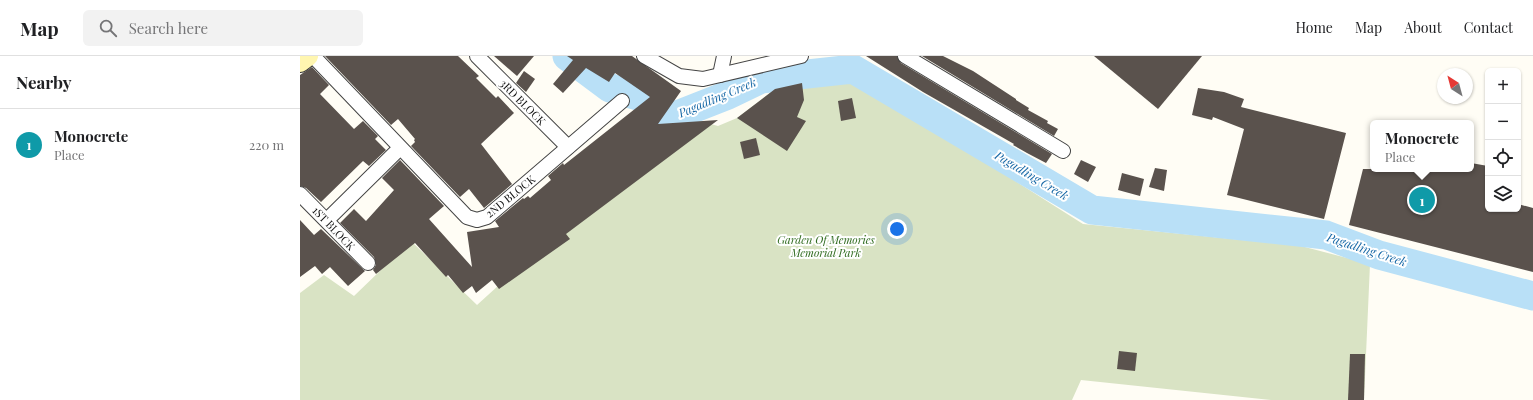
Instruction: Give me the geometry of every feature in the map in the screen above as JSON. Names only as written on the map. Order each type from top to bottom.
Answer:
[{"type":"street","points":[[300,62],[308,56]]},
{"type":"street","name":"2ND BLOCK","points":[[313,56],[467,217],[476,220],[487,217],[622,101]]},
{"type":"street","name":"3RD BLOCK","points":[[477,56],[568,147]]},
{"type":"street","points":[[644,56],[679,76],[703,79],[801,56]]},
{"type":"street","points":[[720,75],[724,56]]},
{"type":"street","points":[[905,56],[1063,151]]},
{"type":"street","points":[[326,220],[400,148]]},
{"type":"street","name":"1ST BLOCK","points":[[300,194],[368,263]]},
{"type":"green space","name":"Garden Of Memories Memorial Park","points":[[857,81],[1083,224],[1301,246],[1370,264],[1364,400],[1271,400],[1081,380],[1072,400],[300,400],[300,293],[324,275],[354,296],[411,241],[477,305],[677,123],[700,121],[718,126],[737,118],[775,89],[802,83]]},
{"type":"building","points":[[325,56],[458,56],[479,76],[476,78],[496,98],[498,96],[514,113],[481,144],[512,184],[484,208],[469,189],[460,197],[411,146],[415,142],[415,139],[398,119],[391,125]]},
{"type":"building","points":[[494,56],[534,56],[517,76]]},
{"type":"building","points":[[567,56],[632,56],[681,91],[658,124],[718,120],[566,234],[570,239],[499,289],[492,280],[476,293],[472,286],[463,293],[448,275],[446,277],[415,243],[376,274],[373,270],[376,265],[374,257],[340,223],[354,209],[366,221],[394,190],[382,178],[400,160],[444,206],[429,219],[472,267],[467,232],[499,227],[495,221],[523,198],[524,199],[528,196],[530,198],[551,180],[548,176],[563,163],[564,165],[650,97],[615,73],[609,82],[586,68],[563,93],[553,84],[573,60]]},
{"type":"building","points":[[866,56],[897,56],[901,63],[1052,154],[1046,163],[1027,153],[923,92]]},
{"type":"building","points":[[922,56],[943,56],[973,71],[1029,108],[1028,110],[1048,121],[1047,123],[1058,129],[1054,136]]},
{"type":"building","points":[[1094,56],[1202,56],[1158,109]]},
{"type":"building","points":[[312,67],[329,85],[320,94],[354,129],[363,121],[378,136],[375,139],[386,150],[369,166],[363,161],[321,202],[306,188],[300,186],[300,75]]},
{"type":"building","points":[[524,71],[535,79],[526,92],[516,83]]},
{"type":"building","points":[[802,83],[804,100],[797,117],[806,121],[787,151],[737,118],[775,89]]},
{"type":"building","points":[[1198,88],[1224,92],[1244,99],[1241,107],[1346,133],[1324,219],[1227,195],[1244,129],[1213,117],[1212,120],[1192,115]]},
{"type":"building","points":[[852,98],[856,118],[841,121],[838,101]]},
{"type":"building","points":[[756,138],[760,155],[744,159],[740,142]]},
{"type":"building","points":[[1081,160],[1096,167],[1088,182],[1074,174]]},
{"type":"building","points":[[1474,164],[1485,165],[1485,212],[1521,212],[1521,205],[1533,208],[1533,272],[1349,225],[1363,169],[1370,169],[1370,172],[1474,172]]},
{"type":"building","points":[[1155,168],[1167,170],[1164,191],[1149,187]]},
{"type":"building","points":[[1122,173],[1144,179],[1140,196],[1118,190]]},
{"type":"building","points":[[300,220],[314,235],[321,229],[365,271],[348,286],[330,267],[322,274],[315,266],[300,277]]},
{"type":"building","points":[[1119,351],[1137,353],[1135,371],[1117,369]]},
{"type":"building","points":[[1350,354],[1365,354],[1364,400],[1348,400]]},
{"type":"waterway","name":"Pagadling Creek","points":[[567,56],[610,88],[645,98],[672,117],[728,95],[761,79],[853,69],[1092,210],[1326,235],[1379,255],[1533,296]]},
{"type":"place","name":"Monocrete","points":[[1422,200]]}]
